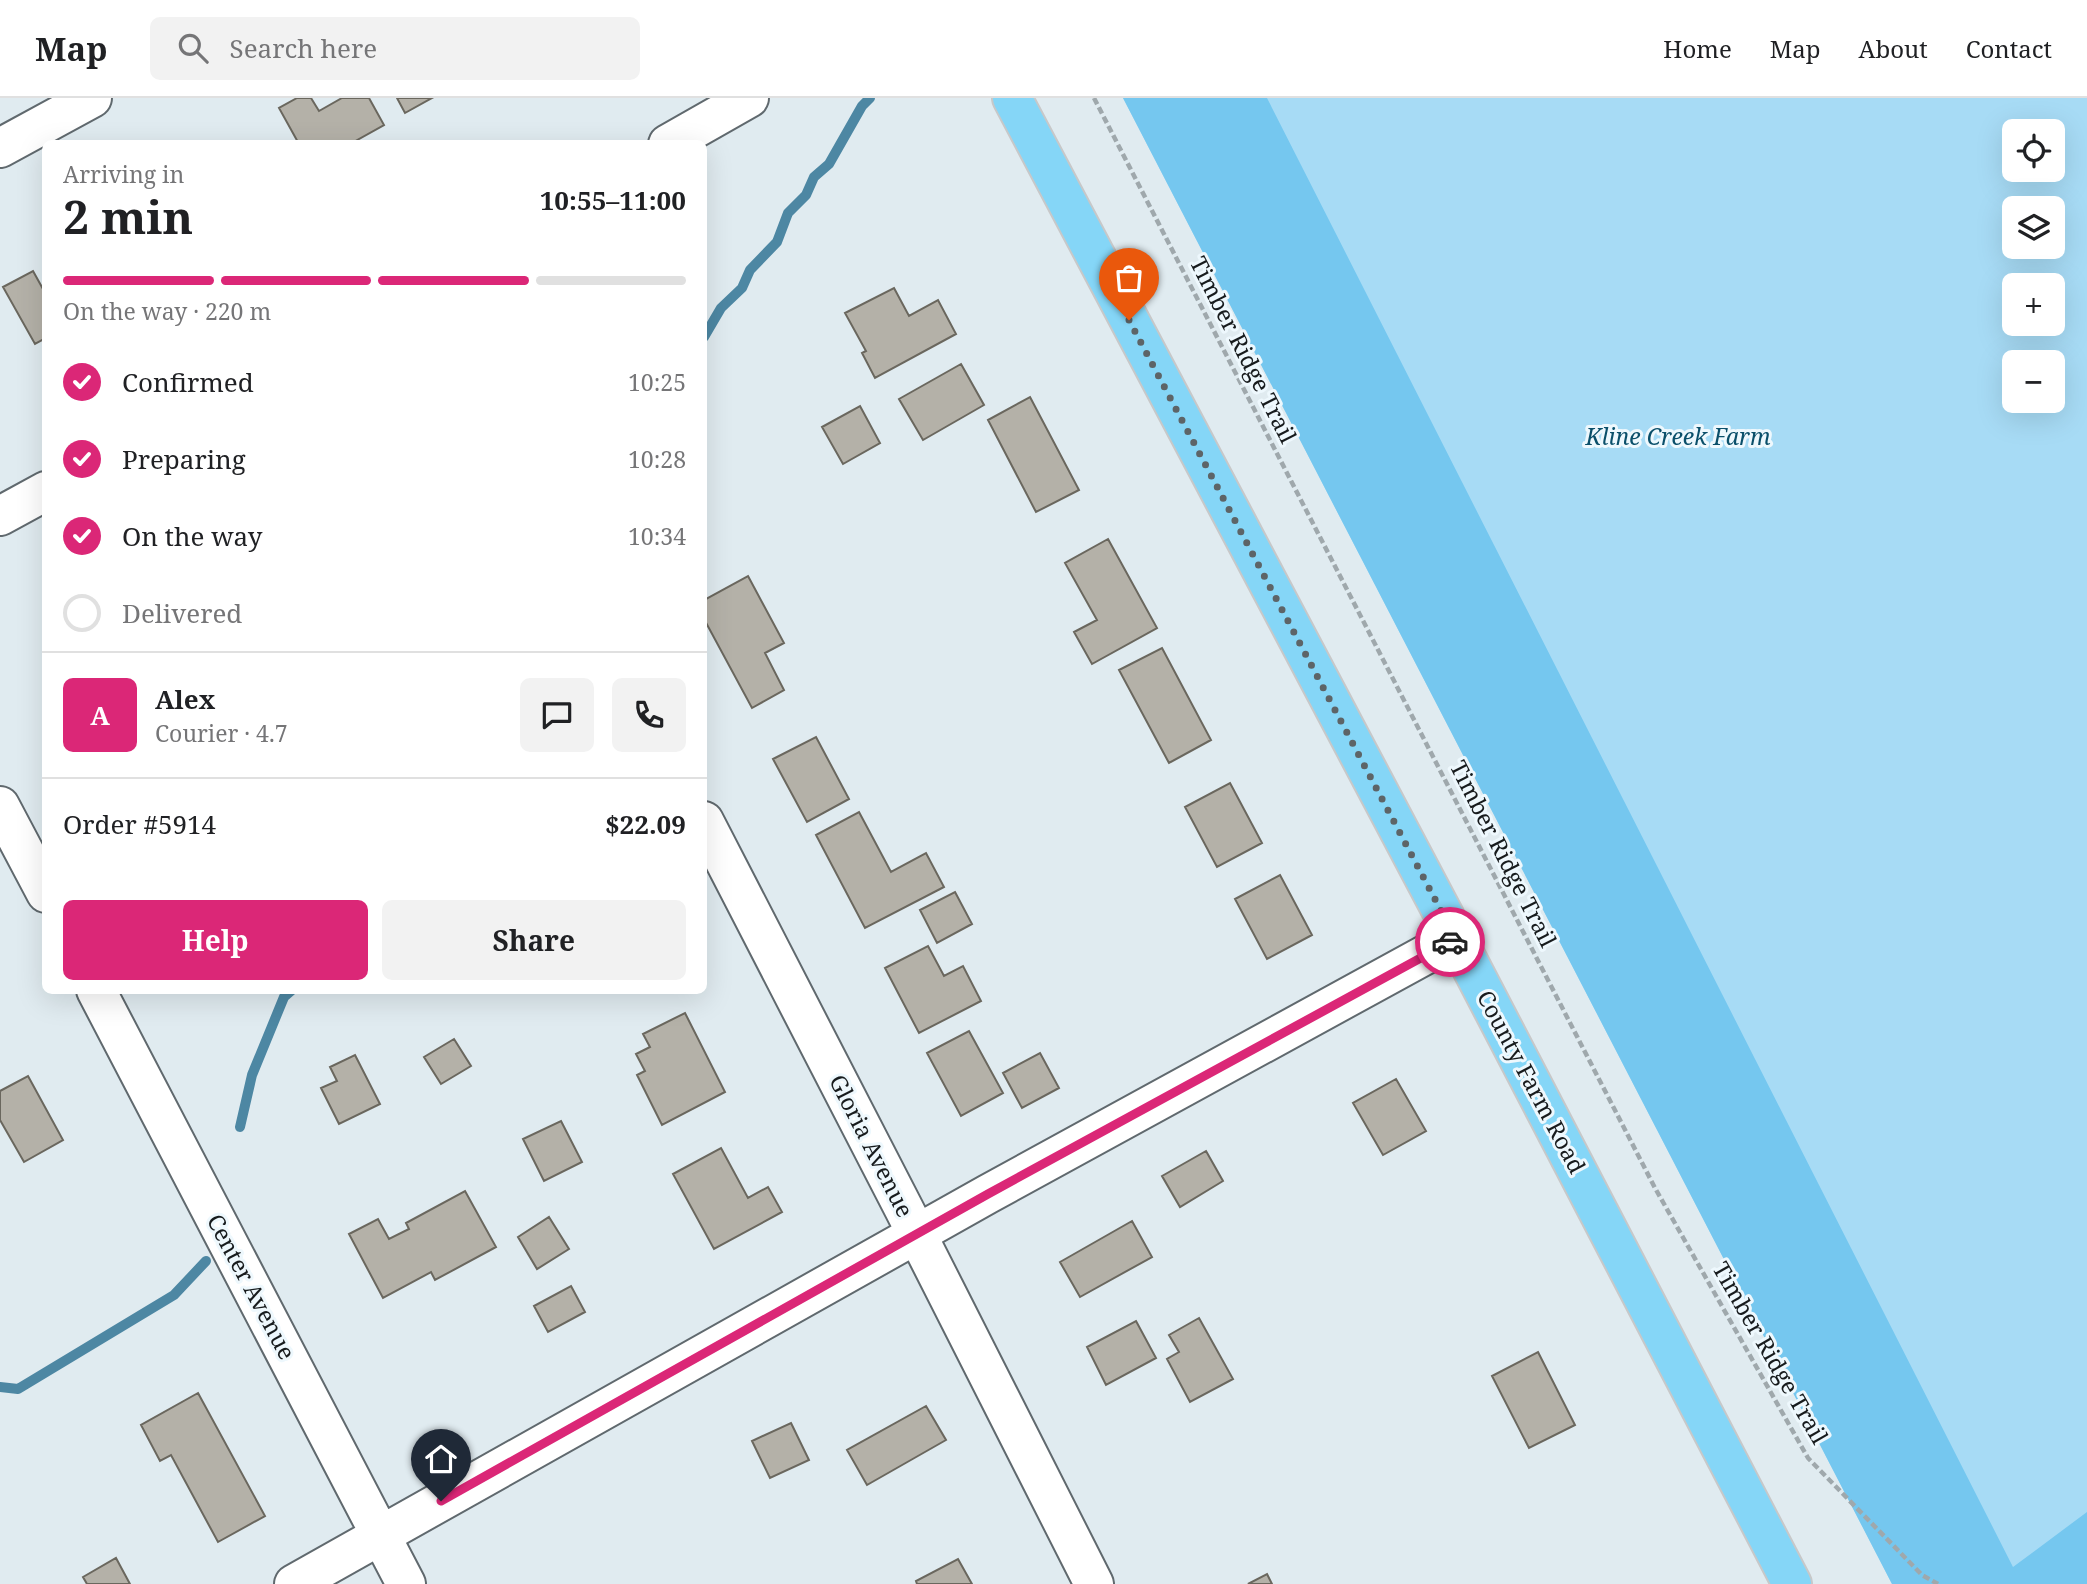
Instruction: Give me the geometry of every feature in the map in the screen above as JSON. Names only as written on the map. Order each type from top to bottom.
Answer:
[{"type":"main road","name":"County Farm Road","points":[[1012,98],[1456,939],[1792,1584]]},
{"type":"street","points":[[0,148],[92,98]]},
{"type":"street","points":[[675,140],[749,98]]},
{"type":"street","points":[[0,516],[42,493]]},
{"type":"street","points":[[0,806],[42,885]]},
{"type":"street","name":"Gloria Avenue","points":[[707,827],[1094,1584]]},
{"type":"street","points":[[294,1584],[916,1234],[1456,939]]},
{"type":"street","name":"Center Avenue","points":[[98,994],[406,1584]]},
{"type":"path","name":"Timber Ridge Trail","points":[[1094,98],[1649,1175],[1808,1458],[1922,1575],[1938,1584]]},
{"type":"green space","name":"Kline Creek Farm","points":[[1123,98],[2087,98],[2087,1584],[1892,1584]]},
{"type":"shaded area","points":[[1123,98],[1267,98],[2013,1567],[2087,1512],[2087,1584],[1892,1584]]},
{"type":"building","points":[[297,98],[311,98],[319,111],[342,98],[369,98],[384,125],[357,140],[297,140],[279,108]]},
{"type":"building","points":[[397,98],[432,98],[405,113]]},
{"type":"building","points":[[33,271],[42,287],[42,340],[35,344],[3,287]]},
{"type":"building","points":[[894,288],[909,316],[938,300],[956,334],[875,378],[862,353],[866,351],[845,313]]},
{"type":"building","points":[[961,364],[984,405],[923,440],[899,399]]},
{"type":"building","points":[[1030,397],[1079,490],[1036,512],[988,420]]},
{"type":"building","points":[[860,406],[880,443],[843,464],[822,427]]},
{"type":"building","points":[[1108,539],[1157,628],[1092,664],[1074,632],[1097,620],[1065,563]]},
{"type":"building","points":[[748,576],[784,643],[765,653],[784,690],[752,708],[707,625],[707,598]]},
{"type":"building","points":[[1162,648],[1211,740],[1169,763],[1119,670]]},
{"type":"building","points":[[816,737],[849,799],[807,822],[773,759]]},
{"type":"building","points":[[1230,783],[1262,843],[1217,867],[1185,807]]},
{"type":"building","points":[[859,812],[891,872],[926,853],[944,887],[865,928],[816,835]]},
{"type":"building","points":[[1280,875],[1312,935],[1267,959],[1235,899]]},
{"type":"building","points":[[955,892],[972,924],[937,943],[920,910]]},
{"type":"building","points":[[928,946],[944,976],[963,966],[981,1001],[919,1033],[885,968]]},
{"type":"building","points":[[685,1013],[725,1092],[662,1125],[637,1075],[645,1071],[636,1054],[650,1047],[643,1034]]},
{"type":"building","points":[[969,1031],[1003,1093],[961,1116],[927,1053]]},
{"type":"building","points":[[454,1039],[471,1066],[441,1084],[424,1057]]},
{"type":"building","points":[[1040,1053],[1059,1088],[1022,1108],[1003,1073]]},
{"type":"building","points":[[355,1055],[380,1104],[339,1124],[321,1088],[337,1081],[330,1067]]},
{"type":"building","points":[[28,1076],[63,1140],[24,1162],[0,1120],[0,1091]]},
{"type":"building","points":[[1396,1079],[1426,1131],[1383,1155],[1353,1103]]},
{"type":"building","points":[[561,1121],[582,1162],[544,1181],[523,1139]]},
{"type":"building","points":[[721,1148],[748,1198],[768,1187],[782,1212],[714,1249],[673,1174]]},
{"type":"building","points":[[1206,1151],[1223,1181],[1180,1207],[1162,1176]]},
{"type":"building","points":[[465,1191],[496,1247],[435,1280],[431,1272],[383,1298],[349,1234],[378,1219],[389,1239],[409,1229],[406,1223]]},
{"type":"building","points":[[549,1217],[569,1249],[537,1269],[518,1237]]},
{"type":"building","points":[[1132,1221],[1152,1257],[1080,1297],[1060,1262]]},
{"type":"building","points":[[571,1286],[585,1312],[548,1332],[534,1306]]},
{"type":"building","points":[[1199,1318],[1233,1379],[1190,1402],[1167,1359],[1179,1352],[1169,1335]]},
{"type":"building","points":[[1136,1321],[1156,1358],[1106,1385],[1087,1347]]},
{"type":"building","points":[[1538,1352],[1575,1425],[1529,1448],[1492,1376]]},
{"type":"building","points":[[198,1393],[265,1516],[218,1542],[171,1455],[160,1461],[141,1425]]},
{"type":"building","points":[[926,1406],[946,1440],[867,1485],[847,1450]]},
{"type":"building","points":[[791,1423],[809,1460],[770,1478],[752,1441]]},
{"type":"building","points":[[116,1558],[130,1584],[87,1584],[83,1577]]},
{"type":"building","points":[[958,1559],[972,1584],[917,1584],[916,1581]]},
{"type":"building","points":[[1267,1574],[1272,1584],[1248,1584]]},
{"type":"waterway","points":[[707,332],[721,308],[742,288],[750,270],[777,242],[788,213],[806,195],[814,177],[829,164],[862,106],[870,98]]},
{"type":"waterway","points":[[240,1127],[252,1075],[287,994]]},
{"type":"waterway","points":[[0,1387],[18,1389],[174,1295],[206,1261]]},
{"type":"way so far","points":[[1129,320],[1456,939],[1450,942]]},
{"type":"route","points":[[441,1501],[988,1194],[1450,942]]}]
